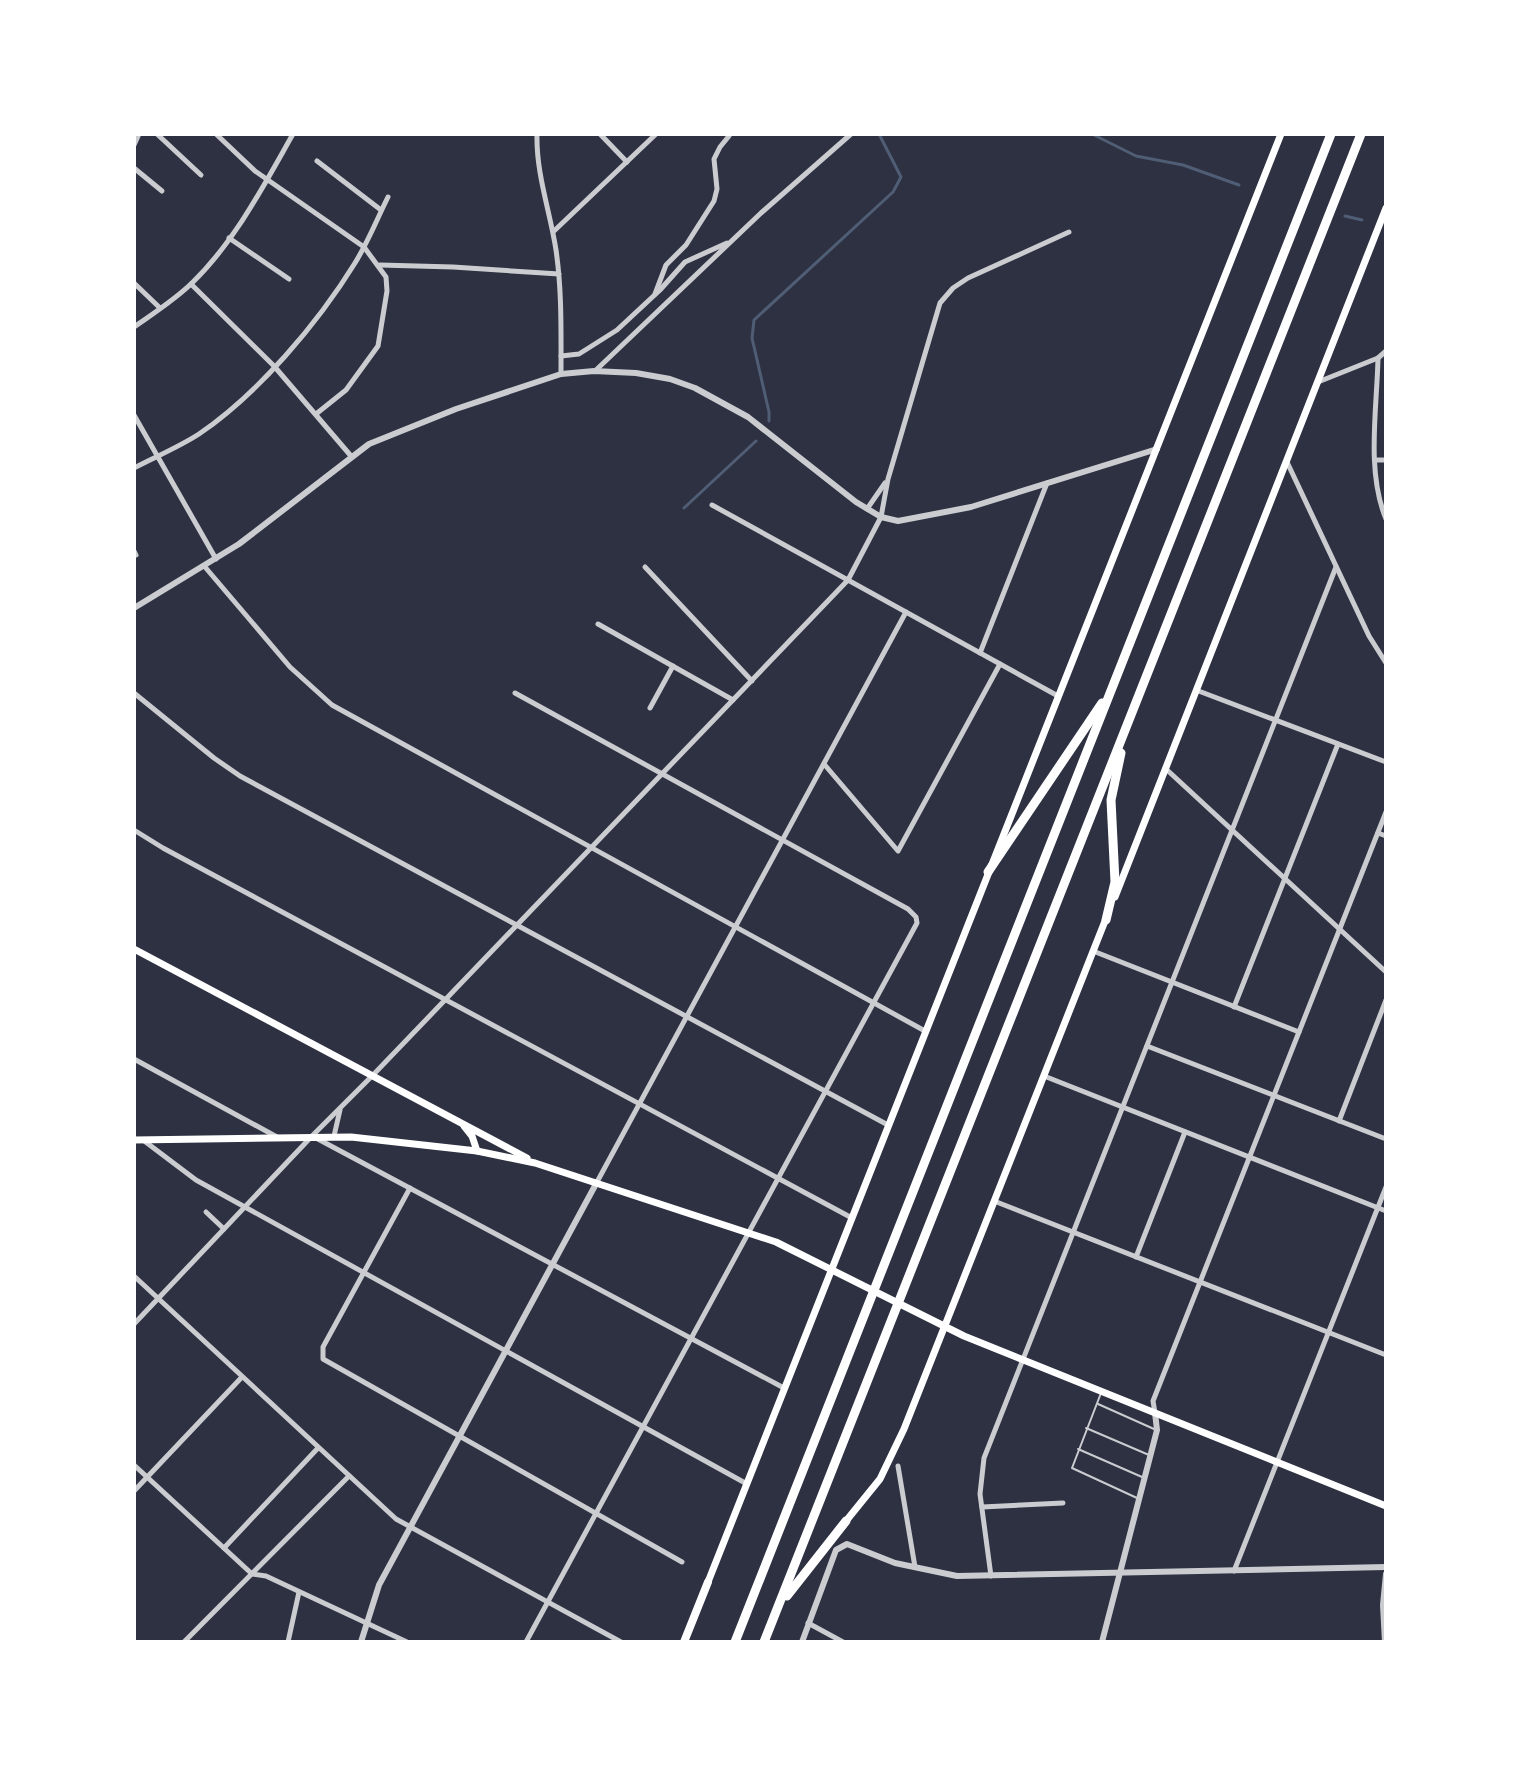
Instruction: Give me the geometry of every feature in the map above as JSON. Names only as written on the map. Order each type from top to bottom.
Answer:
[{"type":"highway","points":[[735,1642],[1331,134]]},
{"type":"highway","points":[[764,1642],[1361,134]]},
{"type":"highway","points":[[988,872],[1114,683]]},
{"type":"highway","points":[[1106,920],[1116,869],[1111,800],[1127,723]]},
{"type":"highway","points":[[776,1612],[846,1521]]},
{"type":"main road","points":[[684,1642],[1280,135]]},
{"type":"main road","points":[[846,1521],[872,1491],[887,1466],[1386,208]]},
{"type":"main road","points":[[134,949],[535,1163]]},
{"type":"main road","points":[[463,1124],[481,1152]]},
{"type":"main road","points":[[139,1140],[334,1136],[481,1152],[535,1163],[750,1232],[787,1247],[944,1327],[1386,1506]]},
{"type":"main road","points":[[481,1152],[493,1148],[494,1139]]},
{"type":"street","points":[[134,145],[139,134]]},
{"type":"street","points":[[157,134],[201,175]]},
{"type":"street","points":[[216,134],[244,162],[364,247],[386,277],[387,291],[378,346],[346,390],[316,414]]},
{"type":"street","points":[[134,327],[191,284],[229,238],[293,134]]},
{"type":"street","points":[[537,134],[539,171],[559,274],[561,374]]},
{"type":"street","points":[[600,134],[627,162]]},
{"type":"street","points":[[553,232],[656,134]]},
{"type":"street","points":[[594,371],[851,134]]},
{"type":"street","points":[[655,295],[666,265],[686,245],[714,201],[717,189],[714,159],[729,136]]},
{"type":"street","points":[[317,161],[381,210]]},
{"type":"street","points":[[134,168],[162,191]]},
{"type":"street","points":[[134,468],[205,430],[274,366],[341,285],[388,197]]},
{"type":"street","points":[[134,1324],[848,580],[881,517],[888,479],[936,313],[946,294],[968,278],[1069,232]]},
{"type":"street","points":[[229,238],[289,279]]},
{"type":"street","points":[[561,356],[579,354],[617,330],[689,259],[732,241]]},
{"type":"street","points":[[379,265],[559,274]]},
{"type":"street","points":[[134,283],[160,308]]},
{"type":"street","points":[[191,284],[274,366],[351,456]]},
{"type":"street","points":[[1317,383],[1378,358],[1386,351]]},
{"type":"street","points":[[1378,358],[1376,460],[1380,498],[1386,519]]},
{"type":"street","points":[[134,608],[216,560],[351,456],[378,440],[520,386],[561,374],[594,371],[656,376],[707,393],[748,417],[867,509],[881,517],[898,521],[971,507],[1157,449]]},
{"type":"street","points":[[134,415],[216,560]]},
{"type":"street","points":[[1376,460],[1386,460]]},
{"type":"street","points":[[1286,461],[1369,636],[1386,663]]},
{"type":"street","points":[[867,509],[888,479]]},
{"type":"street","points":[[980,653],[1047,482]]},
{"type":"street","points":[[712,505],[1058,696]]},
{"type":"street","points":[[205,567],[290,667],[332,705],[925,1031]]},
{"type":"street","points":[[645,567],[752,681]]},
{"type":"street","points":[[991,1576],[980,1481],[984,1458],[1336,567]]},
{"type":"street","points":[[361,1642],[379,1585],[906,612]]},
{"type":"street","points":[[598,624],[734,700]]},
{"type":"street","points":[[824,764],[898,851],[1000,664]]},
{"type":"street","points":[[650,708],[673,666]]},
{"type":"street","points":[[1196,690],[1386,762]]},
{"type":"street","points":[[134,693],[240,776],[888,1125]]},
{"type":"street","points":[[515,693],[908,909],[916,917],[916,928],[526,1642]]},
{"type":"street","points":[[1234,1007],[1338,744]]},
{"type":"street","points":[[1165,769],[1386,972]]},
{"type":"street","points":[[1102,1642],[1157,1430],[1153,1401],[1386,812]]},
{"type":"street","points":[[134,830],[852,1218]]},
{"type":"street","points":[[1378,833],[1386,836]]},
{"type":"street","points":[[1093,951],[1299,1032]]},
{"type":"street","points":[[1339,1121],[1386,1000]]},
{"type":"street","points":[[1147,1046],[1386,1139]]},
{"type":"street","points":[[134,1059],[278,1137]]},
{"type":"street","points":[[1044,1076],[1386,1211]]},
{"type":"street","points":[[334,1136],[341,1109]]},
{"type":"street","points":[[1136,1257],[1185,1132]]},
{"type":"street","points":[[312,1136],[784,1388]]},
{"type":"street","points":[[139,1140],[185,1173],[244,1208],[747,1484]]},
{"type":"street","points":[[1234,1571],[1386,1187]]},
{"type":"street","points":[[410,1188],[323,1347],[322,1356],[326,1362],[682,1562]]},
{"type":"street","points":[[994,1201],[1386,1355]]},
{"type":"street","points":[[206,1212],[224,1229]]},
{"type":"street","points":[[134,1276],[396,1519],[621,1642]]},
{"type":"street","points":[[134,1491],[242,1377]]},
{"type":"street","points":[[224,1548],[318,1448]]},
{"type":"street","points":[[134,1465],[252,1574],[266,1576],[407,1642]]},
{"type":"street","points":[[898,1466],[915,1568]]},
{"type":"street","points":[[184,1642],[349,1476]]},
{"type":"street","points":[[982,1507],[1063,1503]]},
{"type":"street","points":[[802,1642],[836,1550],[843,1544],[850,1544],[886,1561],[957,1576],[1386,1567]]},
{"type":"street","points":[[1385,1642],[1383,1605],[1386,1574]]},
{"type":"street","points":[[288,1642],[299,1592]]},
{"type":"street","points":[[808,1623],[843,1642]]},
{"type":"lane","points":[[1102,1391],[1071,1464],[1073,1470],[1138,1499]]},
{"type":"lane","points":[[1097,1403],[1157,1430]]},
{"type":"lane","points":[[1086,1428],[1150,1455]]},
{"type":"lane","points":[[1077,1449],[1144,1477]]},
{"type":"waterway","points":[[769,421],[752,338],[754,320],[893,192],[901,177],[879,134]]},
{"type":"waterway","points":[[1092,134],[1136,156],[1183,165],[1239,185]]},
{"type":"waterway","points":[[1345,216],[1362,220]]},
{"type":"waterway","points":[[684,508],[756,441]]}]
